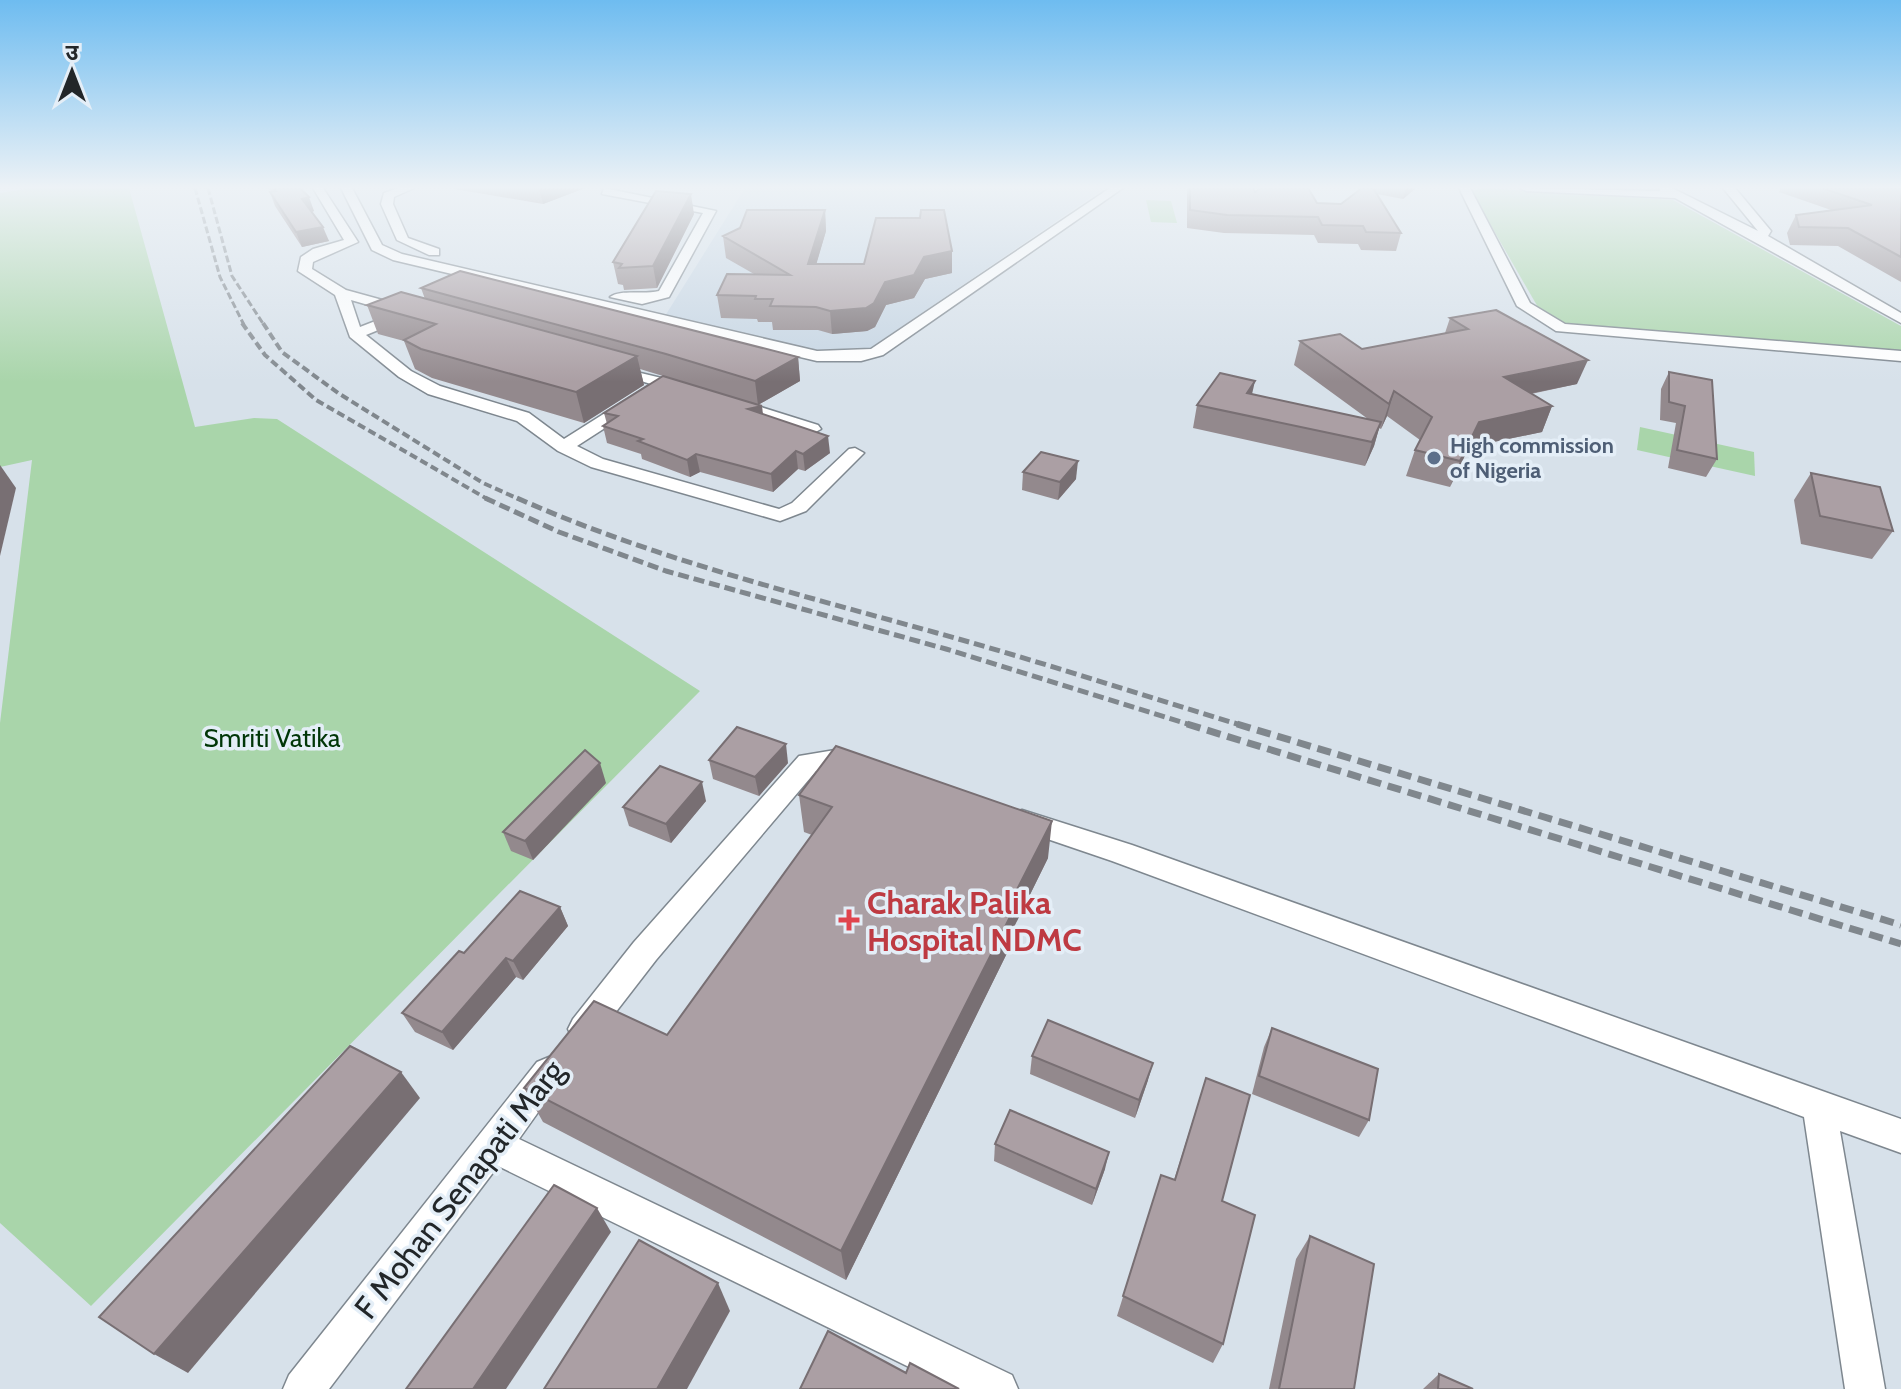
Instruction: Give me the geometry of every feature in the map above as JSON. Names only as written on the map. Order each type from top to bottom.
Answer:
[{"type":"street","points":[[317,253],[303,266],[313,278],[341,293],[418,314],[355,334]]},
{"type":"street","points":[[389,253],[817,356],[869,354],[1020,253]]},
{"type":"street","points":[[439,253],[617,297],[655,298]]},
{"type":"street","points":[[638,314],[664,294],[687,253]]},
{"type":"street","points":[[1497,253],[1524,306],[1561,328],[1901,356]]},
{"type":"street","points":[[1787,253],[1901,319]]},
{"type":"street","points":[[341,293],[355,334],[419,382],[523,417],[564,447],[597,463],[780,515],[799,507],[855,453]]},
{"type":"street","points":[[564,447],[671,385],[598,364]]},
{"type":"street","points":[[718,399],[812,429]]},
{"type":"street","name":"F Mohan Senapati Marg","points":[[303,1389],[645,951],[808,763],[835,759],[880,774]]},
{"type":"street","points":[[1001,813],[1122,853],[1901,1136]]},
{"type":"street","points":[[1819,1106],[1865,1389]]},
{"type":"street","points":[[493,1145],[998,1389]]},
{"type":"shaded area","points":[[704,253],[1010,253],[866,351],[826,353],[665,316]]},
{"type":"green space","name":"Smriti Vatika","points":[[0,253],[147,253],[195,427],[254,418],[277,419],[700,691],[91,1306],[0,1223],[0,723],[32,460],[0,467]]},
{"type":"green space","points":[[1507,253],[1769,253],[1901,326],[1901,352],[1564,324],[1539,309]]},
{"type":"green space","points":[[1640,427],[1754,452],[1755,476],[1637,450]]},
{"type":"building","points":[[619,253],[660,253],[653,266],[619,268],[622,264],[613,262]]},
{"type":"building","points":[[752,253],[812,253],[808,264],[864,264],[867,253],[944,253],[924,257],[914,275],[885,282],[874,303],[866,308],[830,311],[816,307],[770,306],[773,299],[717,295],[727,274],[790,275]]},
{"type":"building","points":[[460,271],[798,357],[755,381],[421,288]]},
{"type":"building","points":[[401,292],[637,356],[576,392],[421,349],[404,340],[436,324],[367,305]]},
{"type":"building","points":[[1496,310],[1588,360],[1504,377],[1552,406],[1479,422],[1460,461],[1415,450],[1432,417],[1394,391],[1389,404],[1300,341],[1340,334],[1362,349],[1468,329],[1450,318]]},
{"type":"building","points":[[1669,372],[1712,380],[1717,459],[1677,450],[1685,406],[1669,402]]},
{"type":"building","points":[[1220,373],[1255,381],[1247,393],[1381,422],[1372,442],[1197,405]]},
{"type":"building","points":[[663,376],[762,406],[748,409],[828,436],[803,454],[796,451],[771,474],[696,454],[687,460],[638,441],[643,439],[603,426],[618,416],[604,413]]},
{"type":"building","points":[[1041,452],[1078,461],[1060,482],[1023,472]]},
{"type":"building","points":[[1811,473],[1880,487],[1893,531],[1820,516]]},
{"type":"building","points":[[737,727],[786,744],[755,777],[709,760]]},
{"type":"building","points":[[836,746],[1052,821],[1008,907],[1014,909],[841,1251],[524,1088],[594,1001],[667,1035],[832,807],[799,795]]},
{"type":"building","points":[[585,750],[600,763],[525,841],[503,832]]},
{"type":"building","points":[[660,766],[702,782],[666,824],[623,807]]},
{"type":"building","points":[[520,891],[560,907],[513,961],[506,958],[442,1032],[402,1013],[459,951],[464,953]]},
{"type":"building","points":[[1048,1020],[1153,1063],[1139,1100],[1032,1056]]},
{"type":"building","points":[[1272,1028],[1378,1069],[1369,1120],[1259,1076]]},
{"type":"building","points":[[350,1046],[401,1072],[154,1354],[99,1317]]},
{"type":"building","points":[[1206,1078],[1250,1095],[1222,1201],[1255,1215],[1223,1344],[1123,1296],[1161,1175],[1175,1180]]},
{"type":"building","points":[[1010,1110],[1109,1152],[1096,1189],[995,1144]]},
{"type":"building","points":[[554,1185],[597,1208],[473,1389],[406,1389]]},
{"type":"building","points":[[1310,1236],[1374,1264],[1354,1389],[1279,1389]]},
{"type":"building","points":[[639,1240],[718,1283],[657,1389],[544,1389]]},
{"type":"building","points":[[828,1331],[906,1373],[910,1363],[959,1389],[800,1389]]},
{"type":"building","points":[[1439,1374],[1473,1389],[1438,1389]]},
{"type":"railway","points":[[213,253],[220,277],[244,325]]},
{"type":"railway","points":[[226,253],[232,276],[264,325]]},
{"type":"railway","points":[[242,323],[265,355],[316,400],[488,499]]},
{"type":"railway","points":[[263,323],[282,352],[338,393],[483,483],[521,500]]},
{"type":"railway","points":[[517,498],[672,557],[1014,655],[1244,726]]},
{"type":"railway","points":[[488,499],[559,532],[666,571],[946,649],[1194,726]]},
{"type":"railway","points":[[1187,724],[1901,944]]},
{"type":"railway","points":[[1237,724],[1901,925]]},
{"type":"place","name":"High commission of Nigeria","points":[[1434,458]]},
{"type":"place","name":"Charak Palika Hospital NDMC","points":[[849,920]]}]
